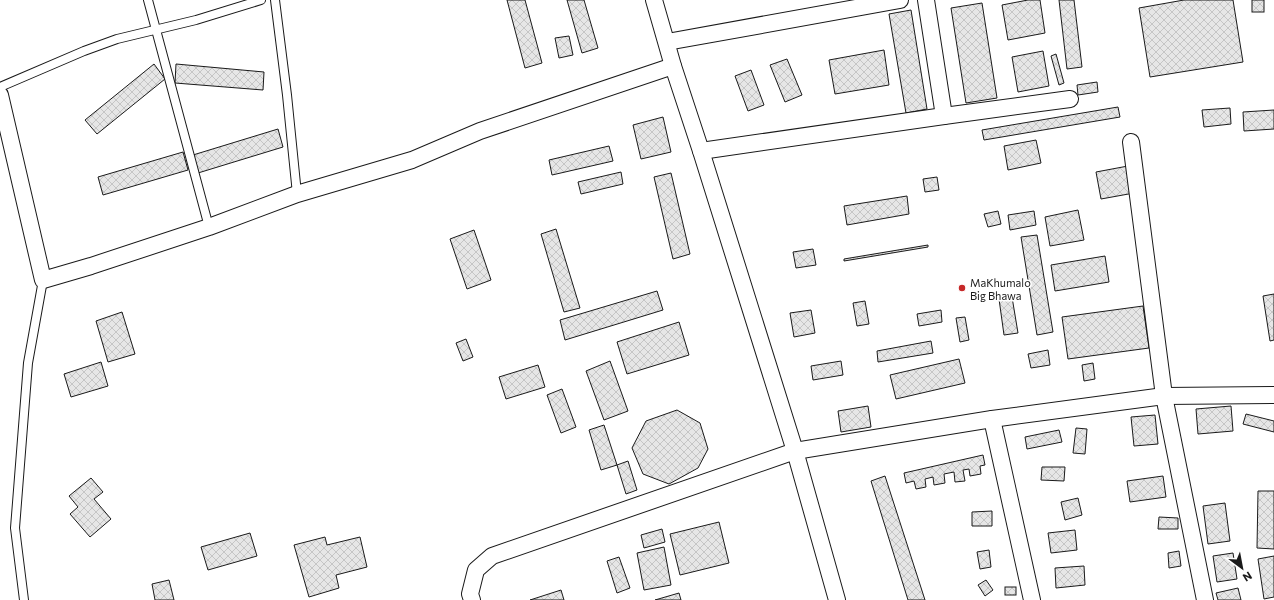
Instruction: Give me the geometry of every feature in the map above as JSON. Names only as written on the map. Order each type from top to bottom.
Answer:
[{"type":"street","points":[[654,0],[673,66],[795,451],[837,600]]},
{"type":"street","points":[[667,42],[900,0]]},
{"type":"street","points":[[926,0],[944,116]]},
{"type":"street","points":[[0,95],[43,280],[91,266],[209,227],[297,194],[412,160],[480,131],[673,66]]},
{"type":"street","points":[[701,151],[1070,99]]},
{"type":"street","points":[[1131,142],[1164,396],[1204,600]]},
{"type":"street","points":[[472,600],[470,594],[476,570],[492,556],[795,451],[992,419],[1164,396],[1274,395]]},
{"type":"street","points":[[992,419],[1032,600]]},
{"type":"lane","points":[[148,0],[209,227]]},
{"type":"lane","points":[[0,87],[84,51],[117,39],[196,20],[261,0]]},
{"type":"lane","points":[[275,0],[287,95],[297,194]]},
{"type":"lane","points":[[24,600],[15,528],[28,363],[43,280]]},
{"type":"building","points":[[507,0],[525,0],[542,63],[525,68]]},
{"type":"building","points":[[567,0],[584,0],[598,48],[582,53]]},
{"type":"building","points":[[1028,0],[1040,0],[1045,33],[1008,40],[1002,5]]},
{"type":"building","points":[[1059,0],[1074,0],[1082,67],[1067,69]]},
{"type":"building","points":[[1184,0],[1233,0],[1243,62],[1150,77],[1139,8]]},
{"type":"building","points":[[1252,0],[1264,0],[1264,12],[1252,12]]},
{"type":"building","points":[[982,3],[997,98],[966,103],[951,8]]},
{"type":"building","points":[[911,10],[927,109],[906,113],[889,14]]},
{"type":"building","points":[[569,36],[573,55],[559,58],[555,38]]},
{"type":"building","points":[[884,50],[889,85],[835,94],[829,60]]},
{"type":"building","points":[[1043,51],[1049,86],[1018,92],[1012,57]]},
{"type":"building","points":[[1056,54],[1064,83],[1059,85],[1051,56]]},
{"type":"building","points":[[787,59],[802,95],[785,102],[770,65]]},
{"type":"building","points":[[154,64],[165,79],[97,134],[85,120]]},
{"type":"building","points":[[176,64],[264,72],[263,90],[175,83]]},
{"type":"building","points":[[751,70],[764,105],[748,111],[735,76]]},
{"type":"building","points":[[1097,82],[1098,92],[1078,95],[1077,85]]},
{"type":"building","points":[[1118,107],[1120,117],[984,140],[982,130]]},
{"type":"building","points":[[1230,108],[1231,124],[1204,127],[1202,110]]},
{"type":"building","points":[[1274,110],[1274,129],[1244,131],[1243,112]]},
{"type":"building","points":[[663,117],[671,152],[641,159],[633,125]]},
{"type":"building","points":[[278,129],[283,147],[198,173],[193,155]]},
{"type":"building","points":[[1036,140],[1041,163],[1008,170],[1004,146]]},
{"type":"building","points":[[609,146],[613,161],[552,175],[549,160]]},
{"type":"building","points":[[183,152],[188,170],[103,195],[98,177]]},
{"type":"building","points":[[1128,166],[1134,193],[1101,199],[1096,172]]},
{"type":"building","points":[[621,172],[623,184],[581,194],[578,182]]},
{"type":"building","points":[[671,173],[690,254],[673,259],[654,177]]},
{"type":"building","points":[[937,177],[939,190],[925,192],[923,179]]},
{"type":"building","points":[[907,196],[909,214],[847,225],[844,206]]},
{"type":"building","points":[[1078,210],[1084,240],[1050,246],[1045,217]]},
{"type":"building","points":[[998,211],[1001,224],[988,227],[984,214]]},
{"type":"building","points":[[1034,211],[1036,225],[1010,230],[1008,215]]},
{"type":"building","points":[[556,229],[580,308],[564,312],[541,234]]},
{"type":"building","points":[[474,230],[491,280],[467,289],[450,239]]},
{"type":"building","points":[[1037,235],[1053,332],[1037,335],[1021,237]]},
{"type":"building","points":[[928,245],[928,247],[844,261],[844,259]]},
{"type":"building","points":[[813,249],[816,265],[796,268],[793,252]]},
{"type":"building","points":[[1105,256],[1109,282],[1055,291],[1051,265]]},
{"type":"building","points":[[657,291],[663,310],[565,340],[560,320]]},
{"type":"building","points":[[1274,294],[1274,340],[1270,341],[1263,296]]},
{"type":"building","points":[[1012,297],[1018,333],[1004,335],[999,299]]},
{"type":"building","points":[[865,301],[869,324],[857,326],[853,303]]},
{"type":"building","points":[[1143,306],[1149,348],[1068,359],[1062,317]]},
{"type":"building","points":[[811,310],[815,333],[794,337],[790,313]]},
{"type":"building","points":[[941,310],[942,322],[919,326],[917,314]]},
{"type":"building","points":[[122,312],[135,354],[108,362],[96,321]]},
{"type":"building","points":[[965,317],[969,340],[960,342],[956,318]]},
{"type":"building","points":[[679,322],[689,355],[627,374],[617,342]]},
{"type":"building","points":[[466,339],[473,357],[463,361],[456,343]]},
{"type":"building","points":[[931,341],[933,353],[878,362],[877,351]]},
{"type":"building","points":[[1048,350],[1050,365],[1031,368],[1028,354]]},
{"type":"building","points":[[959,359],[965,383],[896,399],[890,375]]},
{"type":"building","points":[[610,361],[628,411],[604,420],[586,371]]},
{"type":"building","points":[[841,361],[843,375],[813,380],[811,366]]},
{"type":"building","points":[[101,362],[108,386],[71,397],[64,374]]},
{"type":"building","points":[[1093,363],[1095,379],[1084,381],[1082,365]]},
{"type":"building","points":[[538,365],[545,387],[506,399],[499,377]]},
{"type":"building","points":[[562,389],[576,427],[561,433],[547,395]]},
{"type":"building","points":[[868,406],[871,427],[841,432],[838,411]]},
{"type":"building","points":[[1231,406],[1233,431],[1198,434],[1196,409]]},
{"type":"building","points":[[677,410],[700,423],[708,449],[698,468],[669,484],[643,474],[632,448],[646,421]]},
{"type":"building","points":[[1246,414],[1274,421],[1274,432],[1243,424]]},
{"type":"building","points":[[1155,415],[1158,444],[1134,446],[1131,417]]},
{"type":"building","points":[[604,425],[617,465],[601,470],[589,430]]},
{"type":"building","points":[[1076,428],[1087,429],[1085,454],[1073,453]]},
{"type":"building","points":[[1059,430],[1062,442],[1027,449],[1025,437]]},
{"type":"building","points":[[983,455],[985,465],[980,466],[981,474],[970,476],[969,469],[963,470],[965,481],[955,482],[954,472],[944,474],[945,483],[934,485],[933,477],[925,479],[926,487],[916,489],[914,481],[906,483],[904,473]]},
{"type":"building","points":[[628,461],[637,490],[626,494],[617,465]]},
{"type":"building","points":[[1042,467],[1065,467],[1064,481],[1041,480]]},
{"type":"building","points":[[885,476],[925,600],[908,600],[871,481]]},
{"type":"building","points":[[1163,476],[1166,497],[1130,502],[1127,481]]},
{"type":"building","points":[[91,478],[103,492],[94,499],[111,519],[90,537],[70,514],[78,507],[69,496]]},
{"type":"building","points":[[1258,491],[1274,491],[1274,549],[1257,548]]},
{"type":"building","points":[[1078,498],[1082,515],[1065,520],[1061,502]]},
{"type":"building","points":[[1225,503],[1230,541],[1208,544],[1203,506]]},
{"type":"building","points":[[992,511],[992,526],[972,526],[972,512]]},
{"type":"building","points":[[1159,517],[1178,518],[1178,529],[1158,529]]},
{"type":"building","points":[[719,522],[729,563],[680,575],[670,534]]},
{"type":"building","points":[[662,529],[665,542],[644,548],[641,535]]},
{"type":"building","points":[[1075,530],[1077,550],[1051,553],[1048,533]]},
{"type":"building","points":[[250,533],[257,556],[208,570],[201,547]]},
{"type":"building","points":[[325,537],[327,545],[360,537],[367,567],[336,575],[339,588],[309,597],[294,545]]},
{"type":"building","points":[[664,547],[671,585],[644,590],[637,553]]},
{"type":"building","points":[[989,550],[991,567],[980,569],[977,552]]},
{"type":"building","points":[[1179,551],[1181,566],[1169,568],[1168,553]]},
{"type":"building","points":[[1233,553],[1237,579],[1217,582],[1213,556]]},
{"type":"building","points":[[1274,556],[1274,597],[1264,599],[1258,559]]},
{"type":"building","points":[[619,557],[630,588],[617,593],[607,561]]},
{"type":"building","points":[[1084,566],[1085,585],[1056,588],[1055,568]]},
{"type":"building","points":[[169,580],[174,600],[155,600],[152,584]]},
{"type":"building","points":[[986,580],[993,590],[985,596],[978,585]]},
{"type":"building","points":[[1005,587],[1016,587],[1016,595],[1005,595]]},
{"type":"building","points":[[1238,588],[1241,600],[1218,600],[1216,593]]},
{"type":"building","points":[[561,590],[564,600],[530,600]]},
{"type":"building","points":[[679,593],[681,600],[655,600]]},
{"type":"place","name":"MaKhumalo Big Bhawa","points":[[962,288]]}]
